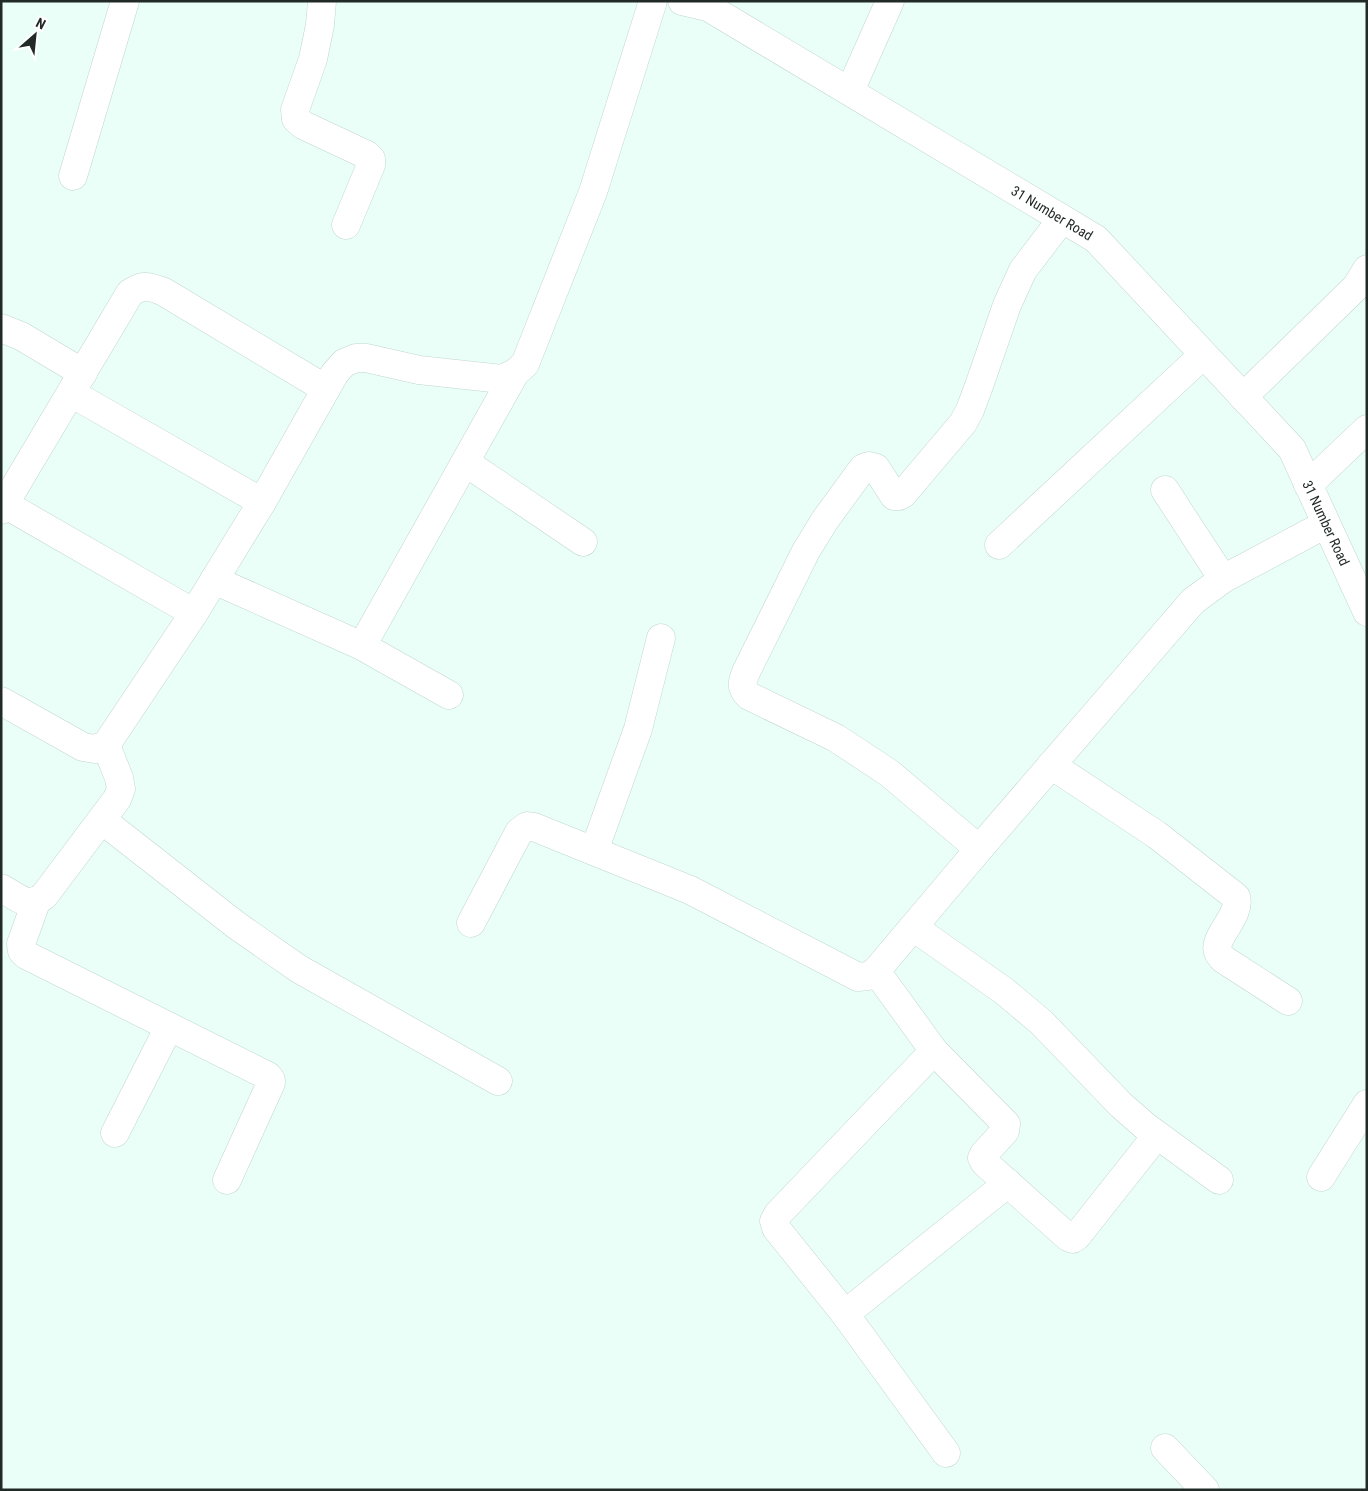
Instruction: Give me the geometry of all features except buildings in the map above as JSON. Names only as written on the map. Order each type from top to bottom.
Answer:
[{"type":"street","points":[[73,176],[125,1]]},
{"type":"street","points":[[322,1],[320,25],[313,59],[295,110],[296,119],[302,125],[367,155],[371,159],[371,165],[346,225]]},
{"type":"street","points":[[362,646],[515,374],[525,364],[593,192],[653,1]]},
{"type":"street","name":"31 Number Road","points":[[682,1],[708,7],[1096,239],[1292,449],[1367,612]]},
{"type":"street","points":[[850,91],[890,1]]},
{"type":"street","points":[[979,849],[889,773],[836,738],[749,696],[743,691],[742,682],[806,551],[825,520],[863,468],[869,466],[876,468],[894,496],[899,496],[903,494],[963,423],[970,410],[1007,305],[1023,270],[1062,219]]},
{"type":"street","points":[[1243,397],[1356,287],[1367,269]]},
{"type":"street","points":[[194,613],[2,505],[130,293],[140,287],[151,287],[164,292],[326,389]]},
{"type":"street","points":[[1,328],[21,336],[77,383],[262,502]]},
{"type":"street","points":[[999,545],[1203,355]]},
{"type":"street","points":[[1,701],[83,747],[95,749],[106,745],[194,613],[262,502],[335,373],[344,362],[356,358],[366,358],[420,370],[502,379],[515,374]]},
{"type":"street","points":[[1308,485],[1367,429]]},
{"type":"street","points":[[465,462],[583,542]]},
{"type":"street","points":[[1165,490],[1222,579]]},
{"type":"street","points":[[471,923],[520,832],[527,826],[534,827],[690,890],[858,977],[868,976],[876,971],[1193,601],[1222,579],[1326,524]]},
{"type":"street","points":[[214,580],[362,646],[450,695]]},
{"type":"street","points":[[594,851],[638,729],[662,638]]},
{"type":"street","points":[[1,888],[27,903],[36,902],[44,896],[102,820],[121,789],[119,778],[106,745]]},
{"type":"street","points":[[1052,764],[1157,835],[1236,897],[1237,907],[1218,943],[1217,952],[1223,958],[1288,1001]]},
{"type":"street","points":[[102,820],[236,925],[299,969],[498,1081]]},
{"type":"street","points":[[36,902],[21,944],[22,951],[26,955],[268,1076],[271,1080],[227,1180]]},
{"type":"street","points":[[913,927],[1012,997],[1041,1022],[1121,1105],[1157,1135],[1219,1180]]},
{"type":"street","points":[[876,971],[934,1051],[1006,1124],[1005,1130],[982,1158],[985,1163],[1068,1237],[1073,1238],[1077,1236],[1157,1135]]},
{"type":"street","points":[[115,1132],[169,1027]]},
{"type":"street","points":[[934,1051],[778,1214],[774,1221],[776,1228],[845,1314],[946,1453]]},
{"type":"street","points":[[1321,1177],[1367,1104]]},
{"type":"street","points":[[845,1314],[1008,1183]]},
{"type":"street","points":[[1164,1448],[1205,1490]]}]
